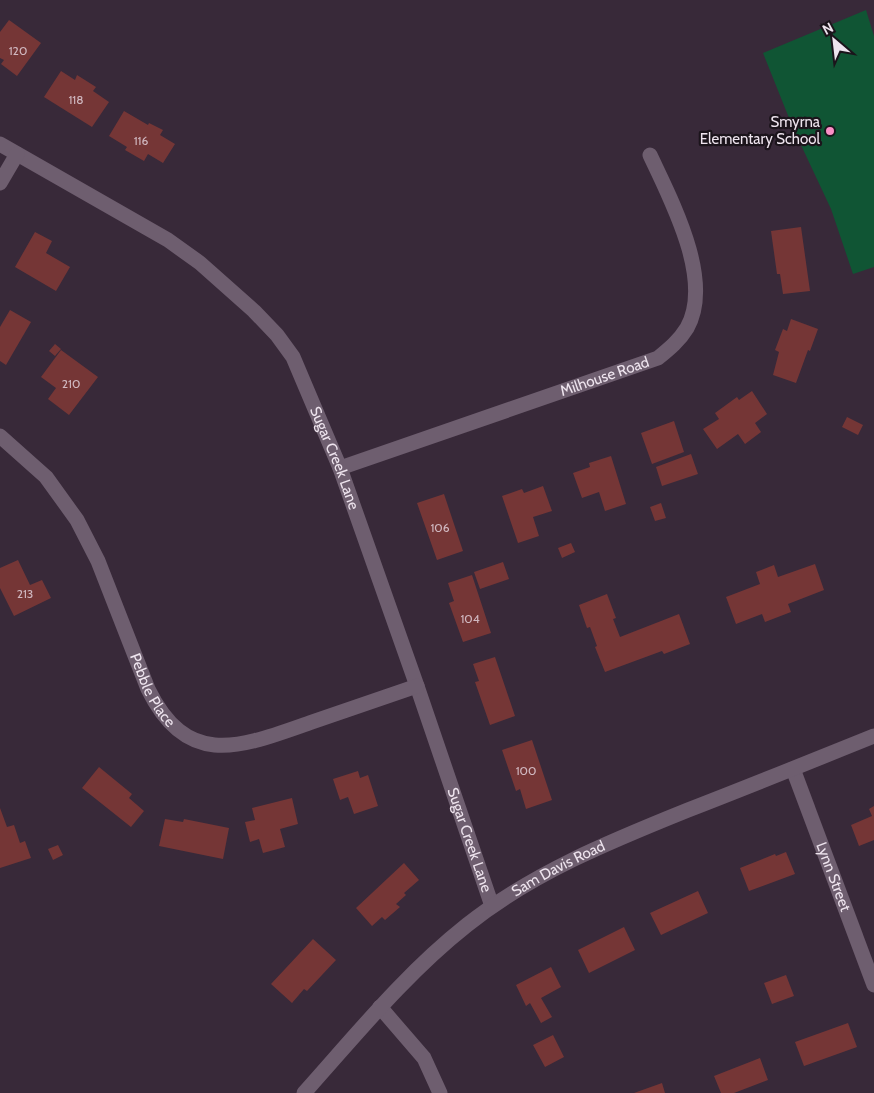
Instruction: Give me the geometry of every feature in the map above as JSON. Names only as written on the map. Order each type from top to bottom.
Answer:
[{"type":"street","name":"Sugar Creek Lane","points":[[0,144],[168,240],[200,264],[254,311],[277,335],[293,357],[340,468],[492,906]]},
{"type":"street","points":[[0,182],[17,154]]},
{"type":"street","name":"Milhouse Road","points":[[340,468],[658,358],[674,346],[687,327],[694,308],[696,284],[692,260],[683,230],[650,155]]},
{"type":"street","name":"Pebble Place","points":[[0,436],[46,477],[77,520],[98,561],[148,689],[158,709],[172,726],[186,736],[205,743],[228,747],[261,740],[417,686]]},
{"type":"street","name":"Sam Davis Road","points":[[304,1093],[404,980],[438,948],[492,906],[542,876],[624,836],[874,736]]},
{"type":"street","name":"Lynn Street","points":[[793,769],[874,985]]},
{"type":"street","points":[[380,1007],[424,1058],[440,1093]]},
{"type":"green space","name":"Smyrna Elementary School","points":[[866,10],[874,36],[874,267],[853,274],[831,209],[793,128],[763,53]]},
{"type":"building","points":[[9,20],[41,43],[17,76],[1,64],[4,60],[0,58],[0,32]]},
{"type":"building","points":[[61,71],[75,80],[77,75],[96,87],[93,91],[109,102],[92,127],[44,97]]},
{"type":"building","points":[[124,111],[148,125],[149,123],[163,130],[160,135],[175,144],[163,163],[148,154],[144,161],[125,150],[127,147],[109,136]]},
{"type":"building","points":[[801,227],[810,291],[783,294],[780,274],[777,274],[771,231]]},
{"type":"building","points":[[35,232],[52,241],[46,253],[70,267],[56,291],[15,267]]},
{"type":"building","points":[[10,310],[31,322],[6,365],[0,361],[0,327]]},
{"type":"building","points":[[791,319],[818,329],[796,383],[773,375],[779,352],[775,350],[783,329],[787,331]]},
{"type":"building","points":[[55,344],[61,349],[55,356],[49,351]]},
{"type":"building","points":[[61,350],[98,377],[69,415],[48,399],[56,388],[41,377]]},
{"type":"building","points":[[752,391],[767,414],[755,423],[761,432],[745,444],[738,434],[717,449],[703,429],[719,419],[715,413],[737,397],[739,400]]},
{"type":"building","points":[[847,417],[863,425],[858,435],[842,427]]},
{"type":"building","points":[[674,421],[684,452],[652,464],[641,433]]},
{"type":"building","points":[[691,454],[698,474],[662,486],[656,467]]},
{"type":"building","points":[[611,456],[626,504],[605,511],[599,492],[582,498],[573,473],[590,467],[589,463]]},
{"type":"building","points":[[543,486],[552,511],[533,517],[539,536],[518,543],[502,496],[522,489],[524,493]]},
{"type":"building","points":[[444,494],[463,551],[437,560],[417,503]]},
{"type":"building","points":[[661,503],[666,518],[655,521],[650,507]]},
{"type":"building","points":[[571,543],[575,552],[562,558],[558,548]]},
{"type":"building","points":[[18,560],[30,585],[42,580],[51,598],[14,616],[0,588],[0,568]]},
{"type":"building","points":[[503,562],[509,579],[480,589],[474,572]]},
{"type":"building","points":[[815,564],[824,590],[788,604],[791,612],[765,622],[762,614],[736,624],[726,597],[760,584],[756,572],[774,565],[778,577]]},
{"type":"building","points":[[472,575],[491,633],[463,642],[449,603],[454,601],[448,583]]},
{"type":"building","points":[[607,594],[616,618],[613,619],[620,637],[679,614],[690,644],[664,654],[662,651],[605,672],[595,647],[597,646],[590,627],[587,628],[579,605]]},
{"type":"building","points":[[495,657],[515,716],[490,725],[475,682],[479,681],[473,664]]},
{"type":"building","points":[[532,740],[552,800],[526,809],[520,789],[516,791],[502,750]]},
{"type":"building","points":[[99,767],[132,794],[129,798],[144,811],[131,827],[82,788]]},
{"type":"building","points":[[358,771],[360,778],[368,775],[378,806],[354,814],[348,797],[340,800],[333,779]]},
{"type":"building","points":[[292,798],[298,824],[280,829],[285,847],[263,853],[259,839],[250,842],[245,822],[255,820],[252,808]]},
{"type":"building","points":[[874,806],[874,840],[859,846],[851,825],[872,816],[869,809]]},
{"type":"building","points":[[0,808],[7,827],[14,825],[20,843],[25,841],[31,858],[0,868]]},
{"type":"building","points":[[165,819],[183,822],[184,819],[229,828],[223,859],[159,846]]},
{"type":"building","points":[[58,845],[63,855],[53,860],[48,849]]},
{"type":"building","points":[[786,852],[795,874],[749,891],[740,868],[775,854],[776,856]]},
{"type":"building","points":[[404,863],[419,880],[404,893],[406,895],[396,904],[400,907],[385,920],[382,917],[372,926],[356,908]]},
{"type":"building","points":[[698,891],[708,913],[661,935],[650,913]]},
{"type":"building","points":[[624,927],[635,950],[589,973],[578,950]]},
{"type":"building","points":[[313,939],[336,960],[307,991],[304,989],[292,1003],[271,984]]},
{"type":"building","points":[[551,967],[561,987],[541,998],[552,1017],[541,1023],[530,1003],[526,1006],[516,985]]},
{"type":"building","points":[[786,975],[794,996],[772,1004],[764,983]]},
{"type":"building","points":[[848,1023],[857,1047],[804,1066],[795,1042]]},
{"type":"building","points":[[553,1035],[564,1057],[545,1067],[533,1045]]},
{"type":"building","points":[[760,1058],[768,1080],[734,1093],[721,1093],[714,1076]]},
{"type":"building","points":[[662,1083],[665,1093],[634,1093]]},
{"type":"place","name":"Smyrna Elementary School","points":[[830,131]]}]
